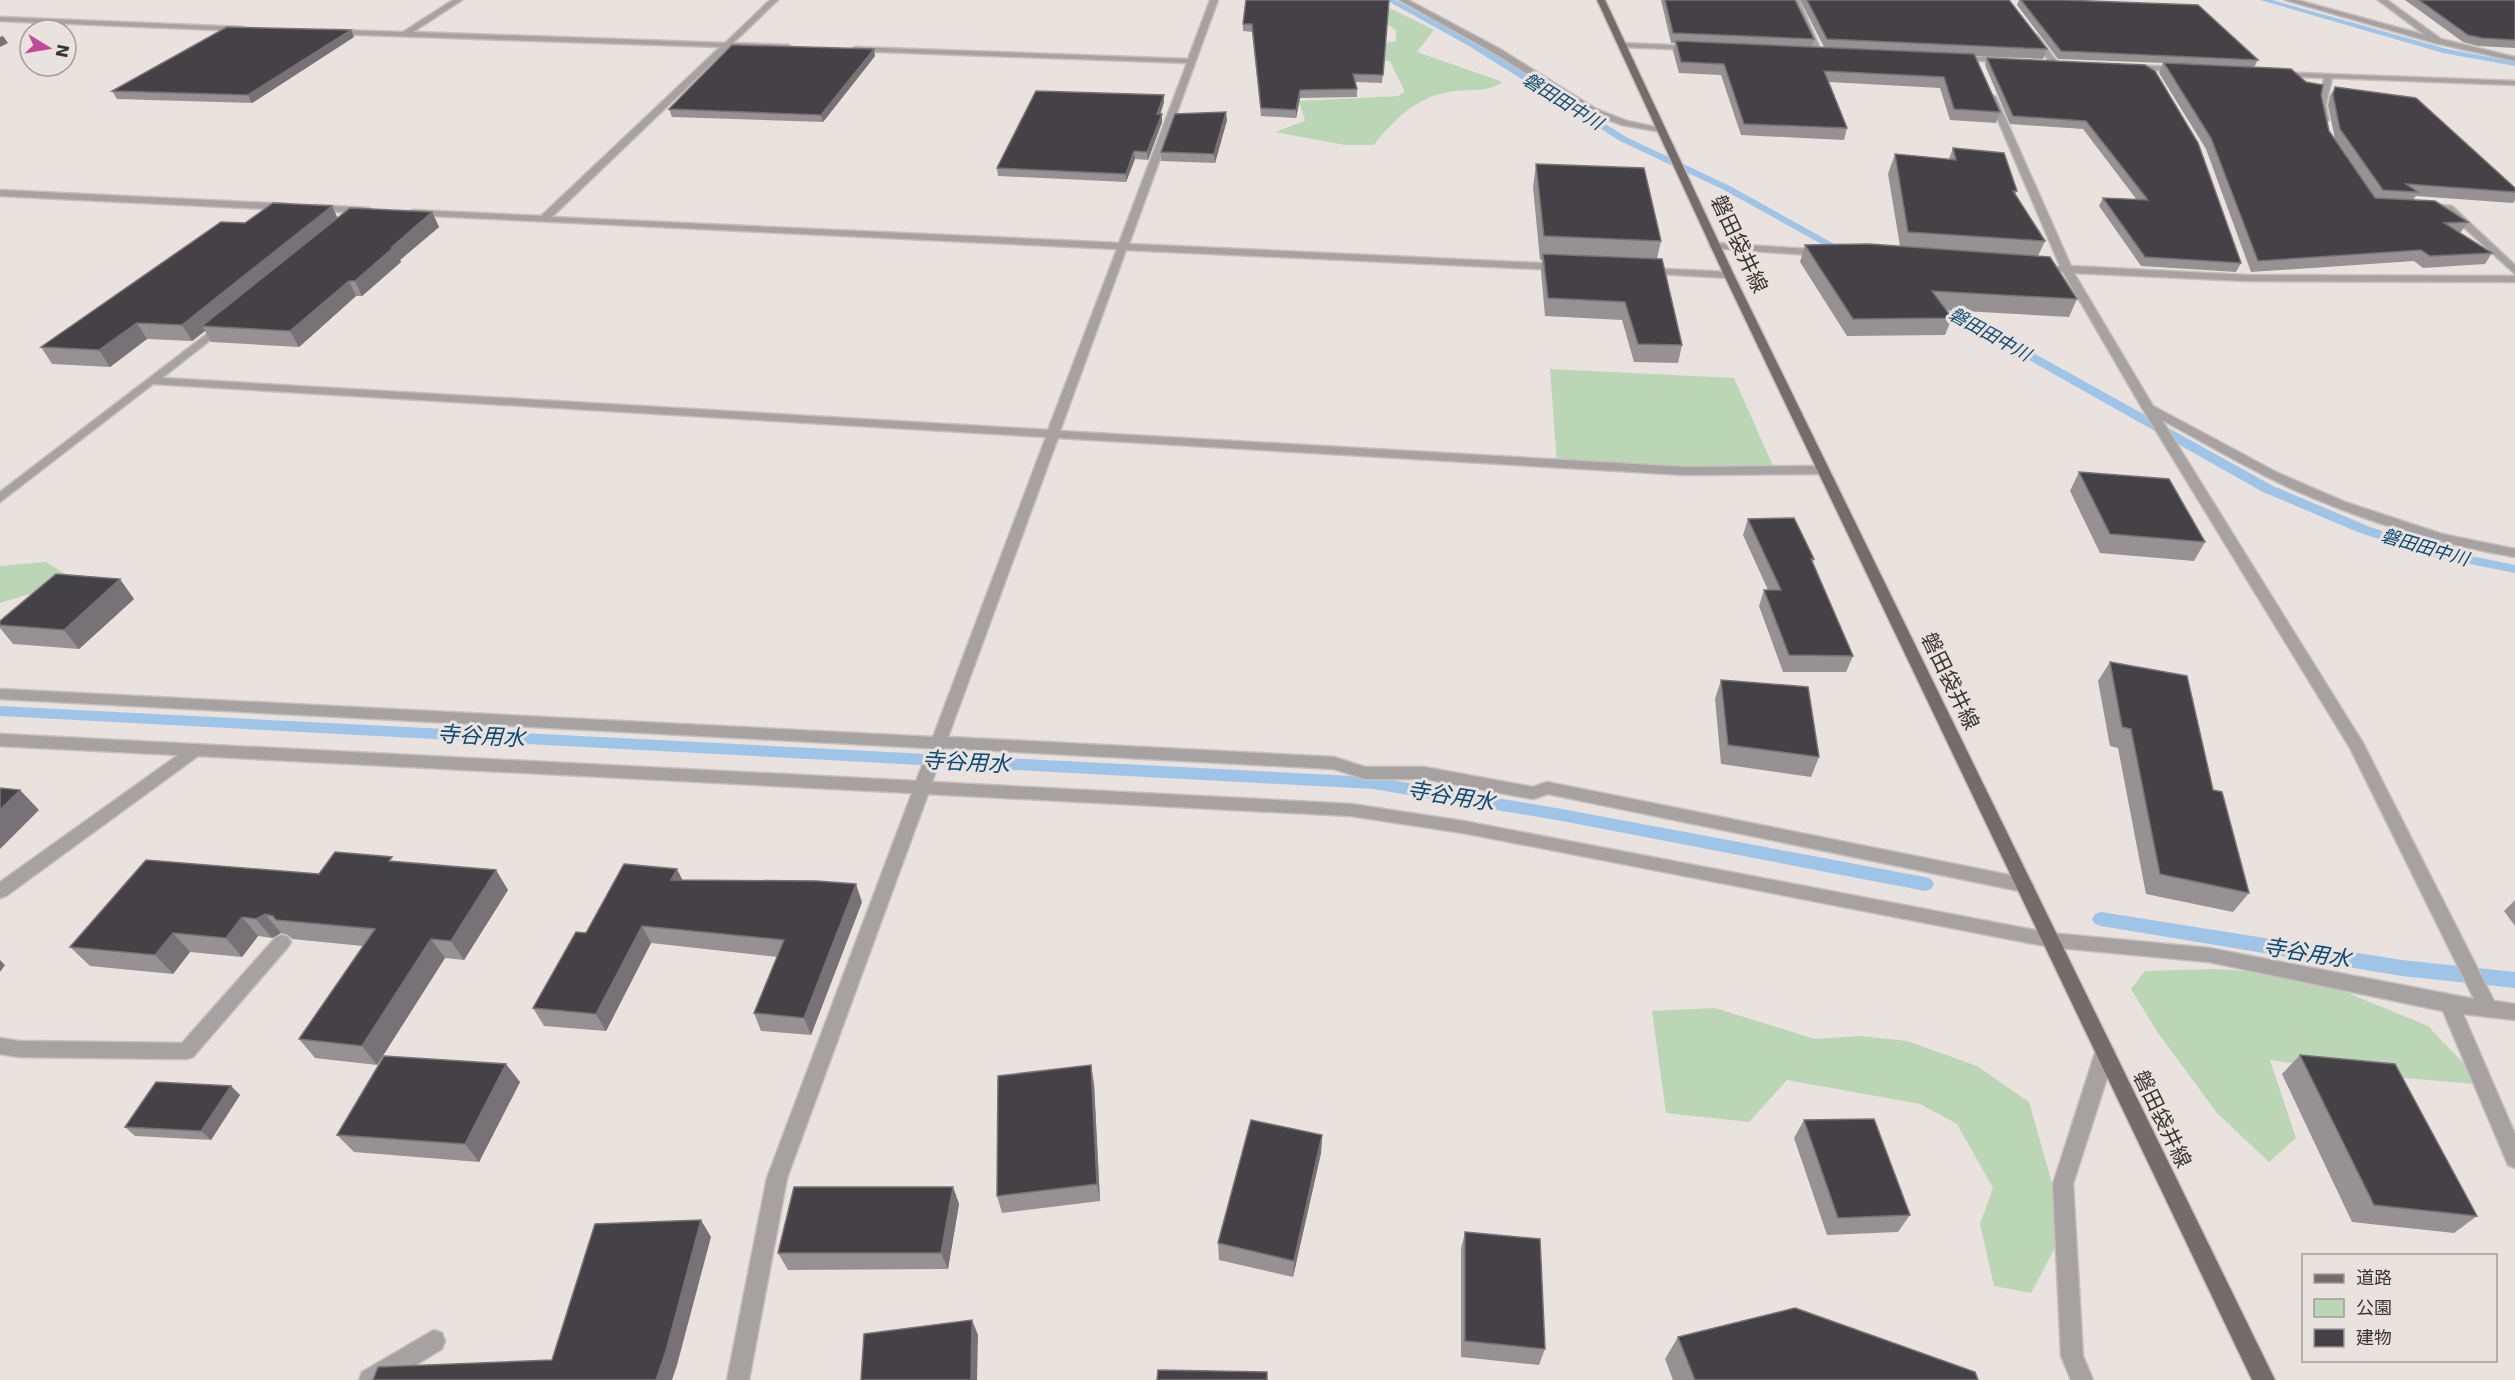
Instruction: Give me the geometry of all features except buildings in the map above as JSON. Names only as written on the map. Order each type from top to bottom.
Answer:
[{"type":"main road","name":"磐田袋井線","points":[[1601,0],[1715,246],[2264,1380]]},
{"type":"street","points":[[404,35],[458,0]]},
{"type":"street","points":[[544,219],[774,0]]},
{"type":"street","points":[[738,1380],[777,1178],[1214,0]]},
{"type":"street","points":[[1403,0],[1497,51],[1593,111],[1625,123],[1661,129]]},
{"type":"street","points":[[1795,0],[1820,53]]},
{"type":"street","points":[[2289,0],[2438,41],[2515,59]]},
{"type":"street","points":[[2382,0],[2438,41]]},
{"type":"street","points":[[0,19],[255,29]]},
{"type":"street","points":[[2027,27],[2054,63]]},
{"type":"street","points":[[325,32],[798,47]]},
{"type":"street","points":[[1623,45],[1704,48]]},
{"type":"street","points":[[845,49],[1191,61]]},
{"type":"street","points":[[1808,52],[1832,53]]},
{"type":"street","points":[[1951,58],[1977,63],[2020,61]]},
{"type":"street","points":[[2043,62],[2066,63]]},
{"type":"street","points":[[2122,67],[2191,70]]},
{"type":"street","points":[[2145,68],[2156,76]]},
{"type":"street","points":[[2271,74],[2515,83]]},
{"type":"street","points":[[2326,129],[2322,105],[2328,76]]},
{"type":"street","points":[[1987,86],[2067,270],[2148,408],[2357,747],[2489,1010]]},
{"type":"street","points":[[0,194],[386,212]]},
{"type":"street","points":[[2417,207],[2449,208],[2515,271]]},
{"type":"street","points":[[345,225],[363,210]]},
{"type":"street","points":[[408,213],[1567,267]]},
{"type":"street","points":[[1715,246],[1832,254]]},
{"type":"street","points":[[2242,267],[2246,278]]},
{"type":"street","points":[[2043,268],[2246,278],[2515,279]]},
{"type":"street","points":[[1637,271],[1729,275]]},
{"type":"street","points":[[0,498],[153,381],[235,314]]},
{"type":"street","points":[[153,381],[1686,471],[1823,470]]},
{"type":"street","points":[[2148,408],[2315,495],[2390,523],[2480,548],[2515,553]]},
{"type":"street","points":[[0,694],[1334,763],[1365,773],[1424,773],[1533,794],[1547,788],[2024,885]]},
{"type":"street","points":[[0,740],[1352,810],[1463,827],[2050,940],[2209,956],[2450,1004],[2515,1012]]},
{"type":"street","points":[[0,891],[197,749]]},
{"type":"street","points":[[0,1046],[19,1049],[186,1051],[282,942]]},
{"type":"street","points":[[2450,1004],[2515,1158]]},
{"type":"street","points":[[2082,1380],[2072,1356],[2063,1184],[2105,1053]]},
{"type":"street","points":[[370,1380],[434,1341]]},
{"type":"green space","points":[[1373,0],[1434,30],[1417,52],[1503,82],[1489,88],[1449,92],[1426,99],[1407,111],[1374,145],[1345,145],[1275,132],[1305,121],[1299,101],[1398,96],[1405,92],[1390,61],[1361,60],[1378,45],[1396,41],[1396,30],[1387,24]]},
{"type":"green space","points":[[1550,369],[1734,378],[1775,470],[1557,464]]},
{"type":"green space","points":[[46,562],[75,580],[0,603],[0,566]]},
{"type":"green space","points":[[2216,969],[2304,975],[2428,1026],[2484,1085],[2395,1077],[2270,1060],[2296,1138],[2269,1162],[2217,1113],[2158,1033],[2131,989],[2145,971]]},
{"type":"green space","points":[[1715,1008],[1815,1039],[1860,1036],[1907,1041],[1977,1066],[2029,1102],[2065,1229],[2031,1293],[1994,1286],[1980,1224],[1993,1188],[1957,1124],[1920,1104],[1787,1080],[1749,1122],[1666,1113],[1652,1011]]},
{"type":"waterway","name":"磐田田中川","points":[[1390,0],[1472,44],[1623,139],[1727,188],[1849,255]]},
{"type":"waterway","points":[[2264,0],[2446,51],[2515,64]]},
{"type":"waterway","name":"磐田田中川","points":[[1932,301],[2268,489],[2365,530],[2440,554],[2515,569]]},
{"type":"waterway","name":"寺谷用水","points":[[0,711],[1373,783],[1562,815],[1925,884]]},
{"type":"waterway","name":"寺谷用水","points":[[2101,919],[2402,968],[2515,980]]}]
